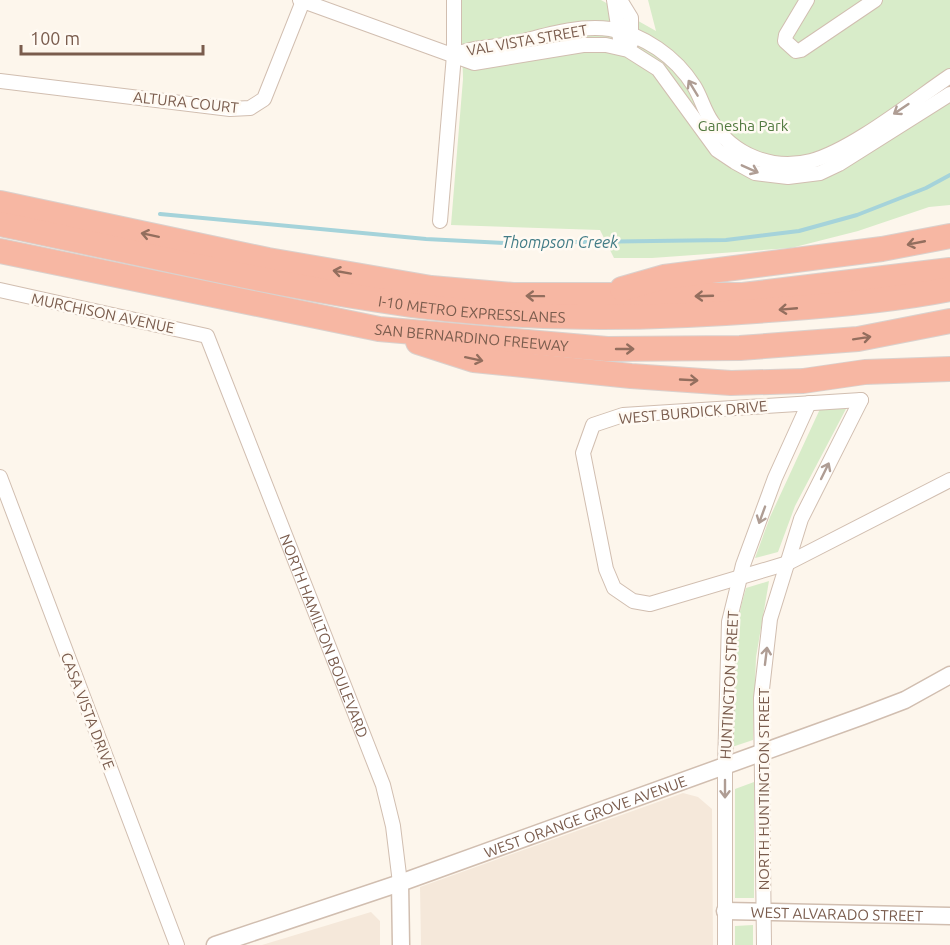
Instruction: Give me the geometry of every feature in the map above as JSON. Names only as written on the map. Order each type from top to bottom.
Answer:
[{"type":"highway","points":[[0,203],[268,260],[431,288],[513,296],[743,295],[950,270]]},
{"type":"highway","name":"I-10 METRO EXPRESSLANES","points":[[0,224],[379,301],[473,312],[573,316],[725,314],[856,303],[950,289]]},
{"type":"highway","points":[[594,297],[664,277],[882,249],[950,236]]},
{"type":"highway","name":"I-10 METRO EXPRESSLANES","points":[[0,240],[328,307],[468,325],[596,332],[723,330],[886,315],[950,304]]},
{"type":"highway","name":"SAN BERNARDINO FREEWAY","points":[[0,251],[379,329],[607,349],[740,348],[858,339],[950,321]]},
{"type":"highway","points":[[379,329],[474,360],[631,376],[730,383],[824,380],[865,372],[950,369]]},
{"type":"street","points":[[440,221],[454,55],[454,0]]},
{"type":"street","points":[[614,0],[626,34]]},
{"type":"street","points":[[620,0],[631,18],[626,34],[625,50]]},
{"type":"street","points":[[807,0],[786,35],[785,41],[796,51],[801,50],[875,0]]},
{"type":"street","name":"VAL VISTA STREET","points":[[301,1],[474,63],[583,45],[625,50],[658,69],[717,150],[755,173],[777,177],[820,173],[839,164],[950,94]]},
{"type":"street","name":"ALTURA COURT","points":[[0,81],[230,109],[250,108],[264,99],[301,1]]},
{"type":"street","name":"VAL VISTA STREET","points":[[454,55],[472,47],[511,44],[576,29],[626,34],[656,46],[669,58],[694,86],[711,121],[722,136],[753,158],[788,163],[809,162],[846,146],[950,76]]},
{"type":"street","points":[[658,69],[669,58]]},
{"type":"street","name":"MURCHISON AVENUE","points":[[0,290],[207,336]]},
{"type":"street","name":"NORTH HAMILTON BOULEVARD","points":[[207,336],[382,785],[393,826],[400,883],[401,945]]},
{"type":"street","name":"WEST BURDICK DRIVE","points":[[861,400],[623,415],[593,425],[583,453],[606,569],[614,588],[633,601],[650,604],[788,563],[950,480]]},
{"type":"street","name":"NORTH HUNTINGTON STREET","points":[[764,945],[761,698],[770,619],[801,519],[861,400]]},
{"type":"street","name":"HUNTINGTON STREET","points":[[725,945],[725,766],[729,622],[738,579],[775,478],[808,403]]},
{"type":"street","name":"CASA VISTA DRIVE","points":[[0,477],[177,945]]},
{"type":"street","name":"WEST ORANGE GROVE AVENUE","points":[[215,945],[233,942],[761,753],[905,700],[950,675]]},
{"type":"street","name":"WEST ALVARADO STREET","points":[[725,911],[950,916]]},
{"type":"shaded area","points":[[683,793],[698,797],[712,809],[713,945],[421,945],[420,887]]},
{"type":"shaded area","points":[[371,912],[380,921],[380,945],[262,945]]},
{"type":"green space","name":"Ganesha Park","points":[[461,0],[601,0],[656,31],[648,0],[950,0],[950,205],[929,207],[858,231],[791,248],[652,258],[614,258],[600,230],[451,225],[463,79]]},
{"type":"green space","points":[[847,407],[795,506],[778,552],[755,558],[770,517],[820,409]]},
{"type":"green space","points":[[769,581],[756,657],[753,740],[732,747],[733,667],[741,607],[746,588]]},
{"type":"green space","points":[[754,782],[754,898],[735,898],[735,789]]},
{"type":"green space","points":[[753,925],[753,945],[735,945],[735,926]]},
{"type":"waterway","name":"Thompson Creek","points":[[160,214],[426,239],[504,243],[726,240],[799,231],[857,215],[926,188],[950,175]]}]
